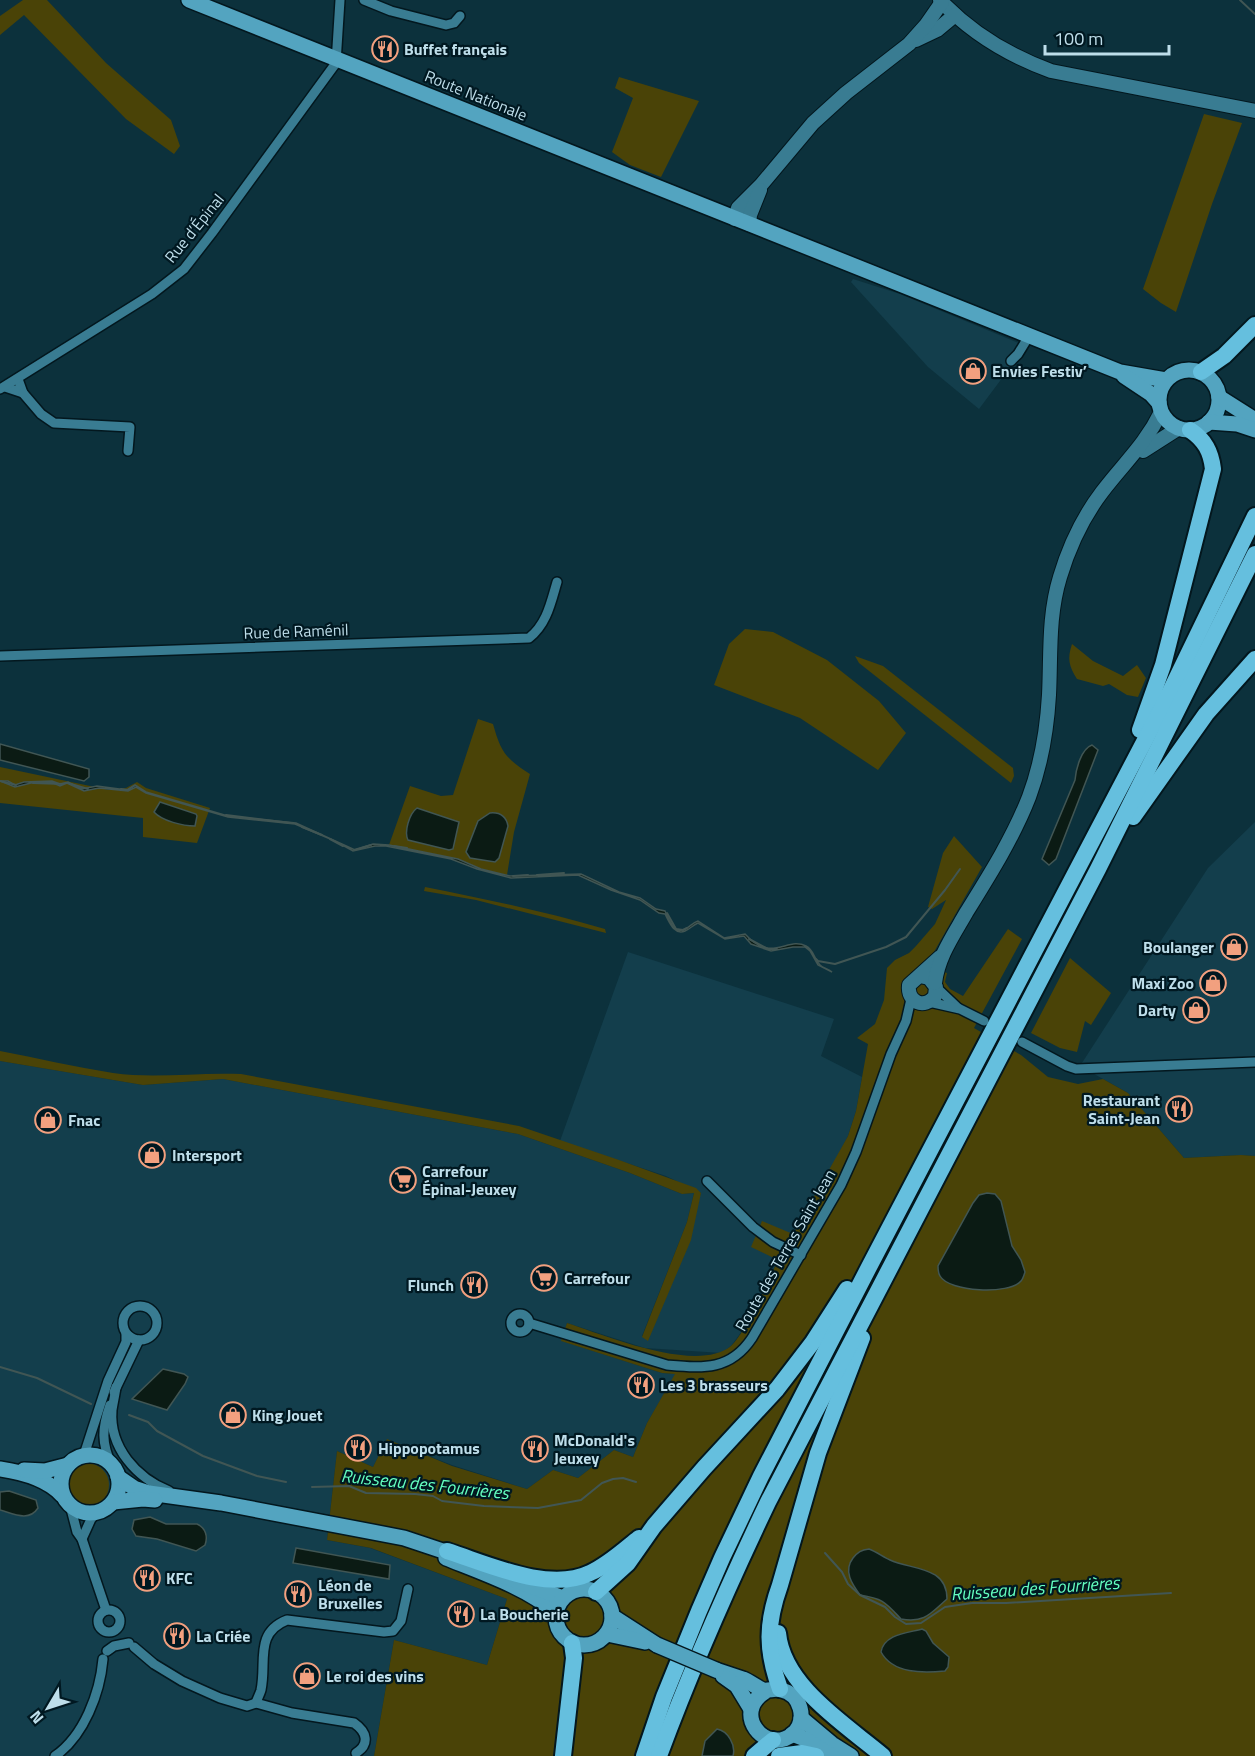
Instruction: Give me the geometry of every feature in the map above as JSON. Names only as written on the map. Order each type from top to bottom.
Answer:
[{"type":"highway","points":[[1201,372],[1224,356],[1255,325]]},
{"type":"highway","points":[[1118,793],[1125,766],[1163,665],[1213,469],[1212,457],[1200,436],[1185,429]]},
{"type":"highway","points":[[644,1756],[664,1697],[722,1558],[868,1267],[1198,638],[1255,516]]},
{"type":"highway","points":[[659,1756],[689,1676],[768,1502],[1098,869],[1255,554]]},
{"type":"highway","points":[[1098,869],[1206,714],[1255,659]]},
{"type":"highway","points":[[596,1592],[628,1563],[654,1526],[777,1389],[813,1342],[846,1290],[868,1267]]},
{"type":"highway","points":[[773,1690],[768,1639],[772,1606],[818,1453],[861,1341],[873,1297]]},
{"type":"highway","points":[[447,1551],[542,1579],[565,1580],[590,1574],[654,1526]]},
{"type":"highway","points":[[780,1585],[777,1607],[778,1641],[791,1672],[812,1696],[883,1756]]},
{"type":"highway","points":[[563,1756],[574,1658],[572,1643]]},
{"type":"highway","points":[[754,1756],[773,1740]]},
{"type":"highway","points":[[779,1756],[792,1753],[816,1756]]},
{"type":"main road","name":"Route Nationale","points":[[189,0],[1120,372]]},
{"type":"main road","points":[[1120,372],[1151,394],[1160,408],[1169,422],[1185,429],[1197,428],[1209,422],[1217,411],[1219,397],[1213,382],[1201,372],[1182,370],[1166,380],[1159,395],[1160,408]]},
{"type":"main road","points":[[1120,372],[1166,380]]},
{"type":"main road","points":[[1219,397],[1255,420]]},
{"type":"main road","points":[[1209,422],[1228,423],[1255,430]]},
{"type":"main road","points":[[66,1500],[60,1485],[62,1473],[75,1459],[84,1455],[95,1455],[104,1459],[134,1488],[149,1493],[220,1503],[404,1538],[447,1551],[489,1570],[563,1598]]},
{"type":"main road","points":[[3,1469],[45,1470],[68,1465]]},
{"type":"main road","points":[[3,1469],[47,1483],[54,1487],[75,1510],[85,1513],[102,1511],[113,1502],[118,1493],[115,1471]]},
{"type":"main road","points":[[113,1502],[143,1499],[180,1503],[399,1545],[443,1557],[483,1573],[546,1604],[556,1613]]},
{"type":"main road","points":[[578,1590],[596,1592],[604,1598],[610,1606],[612,1616],[607,1634],[595,1643],[580,1645],[564,1637],[558,1629],[556,1613],[563,1598],[578,1590]]},
{"type":"main road","points":[[612,1616],[657,1645],[716,1670],[794,1696],[801,1710],[801,1718],[796,1730],[786,1738],[773,1740],[755,1729],[750,1716],[754,1701],[773,1690]]},
{"type":"main road","points":[[607,1634],[657,1645]]},
{"type":"main road","points":[[716,1670],[737,1686],[751,1709]]},
{"type":"main road","points":[[801,1718],[832,1744],[851,1756]]},
{"type":"main road","points":[[792,1734],[805,1739],[832,1756]]},
{"type":"street","points":[[336,59],[340,0]]},
{"type":"street","points":[[364,0],[391,11],[446,25],[454,23],[460,16]]},
{"type":"street","points":[[715,211],[735,202],[761,185],[813,123],[846,93],[909,44],[926,25],[941,1],[955,15],[996,45],[1026,62],[1051,71],[1255,111]]},
{"type":"street","points":[[909,44],[937,30],[955,15]]},
{"type":"street","name":"Rue d’Épinal","points":[[2,388],[152,294],[184,268],[336,63],[336,59]]},
{"type":"street","points":[[742,222],[750,215],[761,185]]},
{"type":"street","points":[[1011,361],[1029,336]]},
{"type":"street","points":[[18,379],[22,393],[41,414],[54,423],[130,427],[128,451]]},
{"type":"street","points":[[2,388],[22,393]]},
{"type":"street","points":[[960,1009],[921,1003],[909,994],[909,985],[942,955],[1018,824],[1030,794],[1045,737],[1052,612],[1068,552],[1082,523],[1102,492],[1152,431],[1160,408]]},
{"type":"street","points":[[1131,459],[1158,440],[1185,429]]},
{"type":"street","name":"Rue de Raménil","points":[[0,656],[529,638],[538,631],[546,616],[557,582]]},
{"type":"street","points":[[921,1003],[935,996],[935,985],[942,955]]},
{"type":"street","points":[[920,976],[929,978],[960,1009],[984,1021]]},
{"type":"street","name":"Route des Terres Saint Jean","points":[[529,1323],[667,1365],[691,1367],[728,1362],[746,1347],[841,1185],[856,1152],[891,1054],[906,1021],[921,1003]]},
{"type":"street","points":[[1022,1042],[1076,1069],[1255,1062]]},
{"type":"street","points":[[707,1181],[753,1227],[773,1242],[801,1255]]},
{"type":"street","points":[[84,1455],[108,1381],[126,1342],[122,1322],[128,1310],[140,1305],[150,1308],[156,1317],[155,1331],[145,1339],[139,1340],[126,1334]]},
{"type":"street","points":[[115,1471],[105,1452],[103,1442],[105,1418],[116,1387],[139,1340]]},
{"type":"street","points":[[116,1387],[112,1411],[114,1434],[120,1449],[130,1463],[144,1478],[157,1486],[176,1494],[220,1503]]},
{"type":"street","points":[[66,1500],[106,1610]]},
{"type":"street","points":[[82,1539],[91,1519],[97,1512]]},
{"type":"street","points":[[256,1703],[261,1690],[265,1641],[269,1631],[276,1624],[287,1620],[384,1632],[393,1630],[401,1621],[408,1589]]},
{"type":"street","points":[[55,1756],[73,1738],[82,1724],[97,1690],[105,1655],[114,1646],[131,1645],[154,1664],[207,1694],[247,1706],[256,1703],[291,1713],[354,1723],[366,1736],[366,1743],[356,1753]]},
{"type":"shaded area","points":[[23,0],[47,0],[106,63],[171,120],[180,146],[174,154],[126,119],[24,15],[0,35],[0,16]]},
{"type":"shaded area","points":[[619,77],[699,101],[661,177],[630,165],[612,152],[633,98],[615,88]]},
{"type":"shaded area","points":[[1204,114],[1242,123],[1176,312],[1143,289]]},
{"type":"shaded area","points":[[853,279],[900,294],[1026,346],[979,409],[928,367],[851,282]]},
{"type":"shaded area","points":[[745,629],[773,632],[827,660],[879,701],[906,733],[878,770],[800,718],[714,685],[729,644]]},
{"type":"shaded area","points":[[1072,644],[1093,661],[1123,676],[1137,665],[1146,678],[1138,697],[1127,695],[1109,684],[1103,686],[1077,679],[1070,662]]},
{"type":"shaded area","points":[[855,656],[883,666],[1013,768],[1014,776],[1011,783],[859,663]]},
{"type":"shaded area","points":[[478,719],[493,724],[505,754],[530,774],[514,832],[507,875],[481,869],[458,859],[389,845],[410,786],[441,796],[453,795]]},
{"type":"shaded area","points":[[0,744],[89,769],[89,777],[84,781],[0,760]]},
{"type":"shaded area","points":[[1092,745],[1098,750],[1056,859],[1049,865],[1042,859],[1075,780],[1080,760],[1088,747]]},
{"type":"shaded area","points":[[0,767],[109,790],[126,788],[137,782],[146,788],[210,808],[197,843],[143,837],[143,818],[0,803]]},
{"type":"shaded area","points":[[0,781],[8,781],[15,785],[24,782],[52,781],[60,784],[68,782],[82,789],[97,786],[127,790],[135,785],[146,792],[228,816],[296,823],[355,850],[373,844],[389,845],[458,859],[481,869],[510,876],[581,874],[619,892],[640,898],[656,909],[665,911],[672,925],[678,930],[685,929],[698,921],[724,938],[745,934],[763,947],[778,948],[799,944],[809,948],[820,965],[832,972],[818,965],[805,947],[771,951],[751,944],[744,936],[725,939],[698,923],[685,931],[675,930],[665,914],[659,913],[640,900],[611,890],[578,875],[511,878],[477,869],[451,859],[386,846],[353,851],[295,824],[228,817],[146,793],[136,787],[128,791],[99,788],[84,791],[67,783],[60,786],[51,782],[31,783],[15,787]]},
{"type":"shaded area","points":[[160,802],[196,814],[195,826],[162,818],[154,812]]},
{"type":"shaded area","points":[[417,808],[459,822],[453,849],[408,840],[408,823]]},
{"type":"shaded area","points":[[490,813],[502,815],[508,826],[499,858],[495,862],[470,858],[466,852],[478,821]]},
{"type":"shaded area","points":[[1255,822],[1255,1156],[1184,1158],[1128,1093],[1080,1066],[1208,868]]},
{"type":"shaded area","points":[[954,836],[982,867],[934,952],[922,965],[947,973],[945,982],[950,989],[963,996],[1008,929],[1022,939],[974,1028],[1021,1055],[1048,1077],[1078,1084],[1103,1079],[1128,1093],[1184,1158],[1255,1156],[1255,1756],[374,1756],[394,1640],[487,1665],[507,1599],[371,1548],[327,1540],[337,1451],[373,1467],[387,1439],[452,1466],[527,1489],[553,1470],[578,1478],[614,1450],[633,1457],[647,1423],[675,1374],[662,1373],[561,1341],[567,1323],[650,1350],[674,1354],[696,1356],[716,1354],[737,1340],[778,1260],[751,1247],[762,1221],[793,1234],[848,1136],[856,1111],[868,1044],[857,1038],[875,1024],[884,1000],[887,968],[895,960],[909,953],[935,924],[946,900],[932,909],[928,907],[943,853]]},
{"type":"shaded area","points":[[425,887],[561,917],[605,929],[606,933],[476,900],[424,891]]},
{"type":"shaded area","points":[[628,952],[834,1019],[821,1056],[862,1077],[856,1111],[848,1136],[828,1175],[778,1260],[742,1331],[731,1346],[722,1353],[645,1348],[567,1323],[562,1341],[662,1373],[676,1374],[647,1423],[633,1457],[614,1450],[578,1478],[553,1470],[527,1489],[452,1465],[387,1440],[373,1467],[337,1451],[327,1540],[370,1548],[507,1599],[487,1665],[394,1640],[374,1756],[0,1756],[0,1061],[143,1085],[223,1079],[518,1134],[630,1173],[682,1194],[694,1193],[687,1222],[642,1336],[648,1340],[701,1193],[666,1176],[560,1141]]},
{"type":"shaded area","points":[[1070,958],[1111,993],[1091,1025],[1085,1021],[1077,1052],[1060,1048],[1031,1033]]},
{"type":"shaded area","points":[[0,1051],[129,1075],[241,1074],[519,1126],[696,1188],[701,1193],[691,1240],[648,1341],[642,1337],[687,1222],[694,1193],[682,1194],[630,1173],[518,1134],[223,1079],[143,1085],[0,1061]]},
{"type":"shaded area","points":[[995,1194],[1001,1201],[1012,1246],[1021,1260],[1024,1276],[1014,1285],[992,1290],[955,1286],[940,1276],[938,1266],[973,1203],[979,1195]]},
{"type":"shaded area","points":[[163,1369],[188,1377],[167,1410],[132,1399]]},
{"type":"shaded area","points":[[87,1463],[103,1469],[109,1485],[103,1501],[87,1507],[71,1501],[65,1485],[71,1469]]},
{"type":"shaded area","points":[[9,1491],[36,1500],[38,1508],[26,1516],[0,1510],[0,1492]]},
{"type":"shaded area","points":[[150,1517],[166,1524],[197,1524],[206,1533],[205,1545],[196,1551],[157,1539],[136,1536],[132,1529],[134,1520]]},
{"type":"shaded area","points":[[296,1548],[390,1565],[389,1579],[293,1563]]},
{"type":"shaded area","points":[[869,1549],[890,1560],[935,1575],[945,1588],[947,1599],[927,1616],[909,1620],[901,1619],[879,1600],[860,1595],[852,1582],[849,1568],[856,1554]]},
{"type":"shaded area","points":[[922,1629],[949,1657],[945,1671],[918,1672],[901,1668],[893,1665],[881,1652],[883,1646],[892,1638]]},
{"type":"shaded area","points":[[717,1729],[730,1739],[733,1756],[702,1756],[705,1741]]},
{"type":"waterway","points":[[1240,0],[1255,14]]},
{"type":"waterway","points":[[0,781],[16,785]]},
{"type":"waterway","points":[[33,783],[63,784]]},
{"type":"waterway","points":[[71,784],[88,789]]},
{"type":"waterway","points":[[121,789],[128,790],[134,786]]},
{"type":"waterway","points":[[226,815],[291,823]]},
{"type":"waterway","points":[[302,827],[322,835]]},
{"type":"waterway","points":[[330,839],[343,846]]},
{"type":"waterway","points":[[354,850],[371,845]]},
{"type":"waterway","points":[[394,846],[407,848]]},
{"type":"waterway","points":[[816,959],[835,964],[886,947],[906,937],[960,869]]},
{"type":"waterway","points":[[537,875],[564,873]]},
{"type":"waterway","points":[[513,876],[528,875]]},
{"type":"waterway","points":[[667,913],[676,929],[687,928]]},
{"type":"waterway","points":[[749,939],[768,949],[777,949]]},
{"type":"waterway","name":"Ruisseau des Fourrières","points":[[0,1367],[37,1378],[91,1404]]},
{"type":"waterway","name":"Ruisseau des Fourrières","points":[[129,1415],[148,1422],[157,1431],[203,1456],[257,1476],[286,1482]]},
{"type":"waterway","name":"Ruisseau des Fourrières","points":[[312,1487],[349,1486],[366,1493],[415,1494],[433,1496],[442,1501],[484,1506],[538,1508],[581,1500],[602,1483],[613,1479],[623,1478],[636,1482]]},
{"type":"waterway","name":"Ruisseau des Fourrières","points":[[825,1553],[842,1572],[848,1584],[860,1595],[885,1607],[906,1624],[921,1623],[945,1607],[972,1603],[1171,1593]]},
{"type":"place","name":"Buffet français","points":[[385,49]]},
{"type":"place","name":"Envies Festiv’","points":[[973,371]]},
{"type":"place","name":"Boulanger","points":[[1234,947]]},
{"type":"place","name":"Maxi Zoo","points":[[1213,983]]},
{"type":"place","name":"Darty","points":[[1196,1010]]},
{"type":"place","name":"Restaurant Saint-Jean","points":[[1179,1109]]},
{"type":"place","name":"Fnac","points":[[48,1120]]},
{"type":"place","name":"Intersport","points":[[152,1155]]},
{"type":"place","name":"Carrefour Épinal-Jeuxey","points":[[403,1180]]},
{"type":"place","name":"Carrefour","points":[[544,1278]]},
{"type":"place","name":"Flunch","points":[[474,1285]]},
{"type":"place","name":"Les 3 brasseurs","points":[[641,1385]]},
{"type":"place","name":"King Jouet","points":[[233,1415]]},
{"type":"place","name":"Hippopotamus","points":[[358,1448]]},
{"type":"place","name":"McDonald's Jeuxey","points":[[535,1449]]},
{"type":"place","name":"KFC","points":[[147,1578]]},
{"type":"place","name":"Léon de Bruxelles","points":[[298,1594]]},
{"type":"place","name":"La Boucherie","points":[[461,1614]]},
{"type":"place","name":"La Criée","points":[[177,1636]]},
{"type":"place","name":"Le roi des vins","points":[[307,1676]]}]
